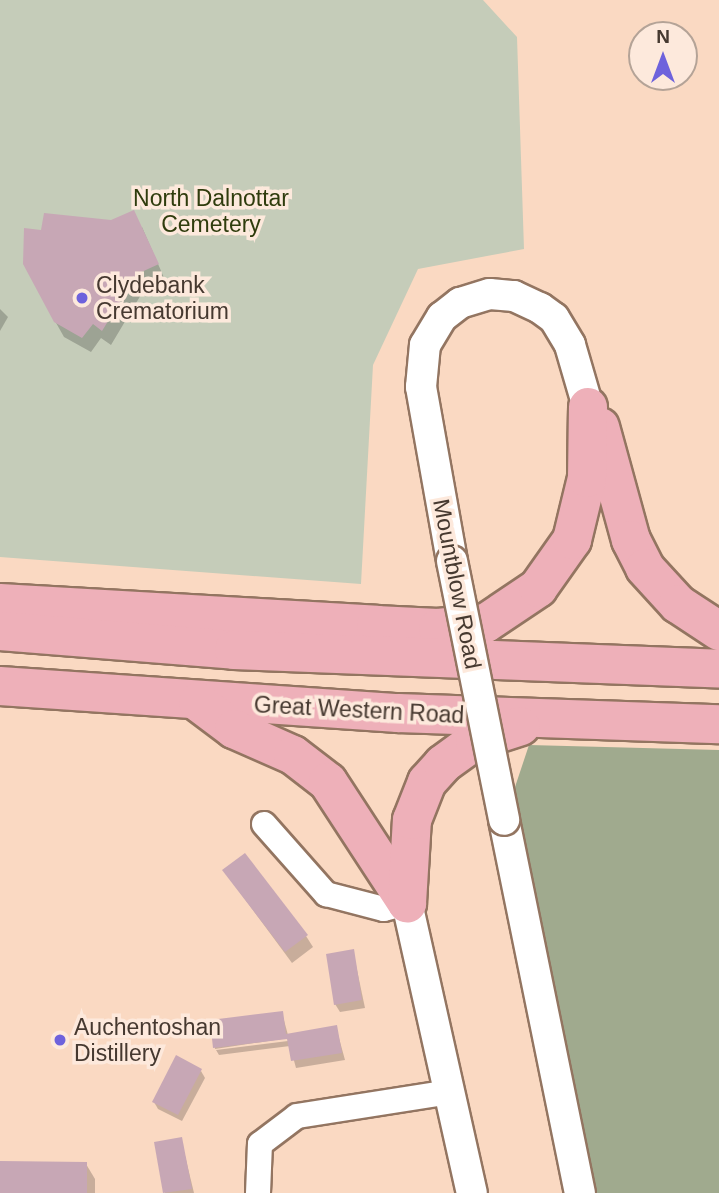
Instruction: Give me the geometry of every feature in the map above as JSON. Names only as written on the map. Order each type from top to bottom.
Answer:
[{"type":"main road","points":[[0,603],[388,626],[486,622],[538,588],[572,540],[587,478],[588,407]]},
{"type":"main road","points":[[588,407],[603,432],[631,540],[645,568],[678,604],[719,631]]},
{"type":"main road","points":[[0,631],[234,650],[719,669]]},
{"type":"main road","name":"Great Western Road","points":[[0,686],[197,701],[544,719],[719,724]]},
{"type":"main road","points":[[197,701],[234,729],[293,755],[328,782],[407,903]]},
{"type":"main road","points":[[407,903],[412,820],[427,782],[443,764],[475,741],[544,719]]},
{"type":"street","name":"Mountblow Road","points":[[580,1193],[452,561],[421,387],[425,345],[442,317],[460,303],[490,294],[514,296],[554,318],[570,345],[588,407]]},
{"type":"street","points":[[264,824],[326,894],[384,909],[407,903],[472,1193]]},
{"type":"street","points":[[258,1193],[260,1144],[297,1116],[450,1091]]},
{"type":"green space","name":"North Dalnottar Cemetery","points":[[0,0],[483,0],[517,37],[524,249],[418,269],[373,365],[361,584],[0,557]]},
{"type":"green space","points":[[529,745],[719,750],[719,1193],[580,1193],[504,820]]},
{"type":"building","name":"Clydebank Crematorium","points":[[134,210],[159,264],[137,274],[102,331],[93,324],[82,338],[54,322],[23,264],[24,228],[41,230],[44,213],[111,220]]},
{"type":"building","points":[[245,853],[308,935],[285,952],[222,870]]},
{"type":"building","points":[[354,949],[362,1000],[334,1005],[326,954]]},
{"type":"building","points":[[283,1011],[286,1034],[337,1025],[342,1053],[291,1061],[287,1039],[213,1048],[210,1020]]},
{"type":"building","points":[[176,1055],[202,1069],[178,1115],[152,1102]]},
{"type":"building","points":[[182,1137],[192,1189],[163,1193],[154,1142]]},
{"type":"building","points":[[0,1161],[87,1162],[87,1193],[0,1193]]},
{"type":"place","name":"Clydebank Crematorium","points":[[82,298]]},
{"type":"place","name":"Auchentoshan Distillery","points":[[60,1040]]}]
